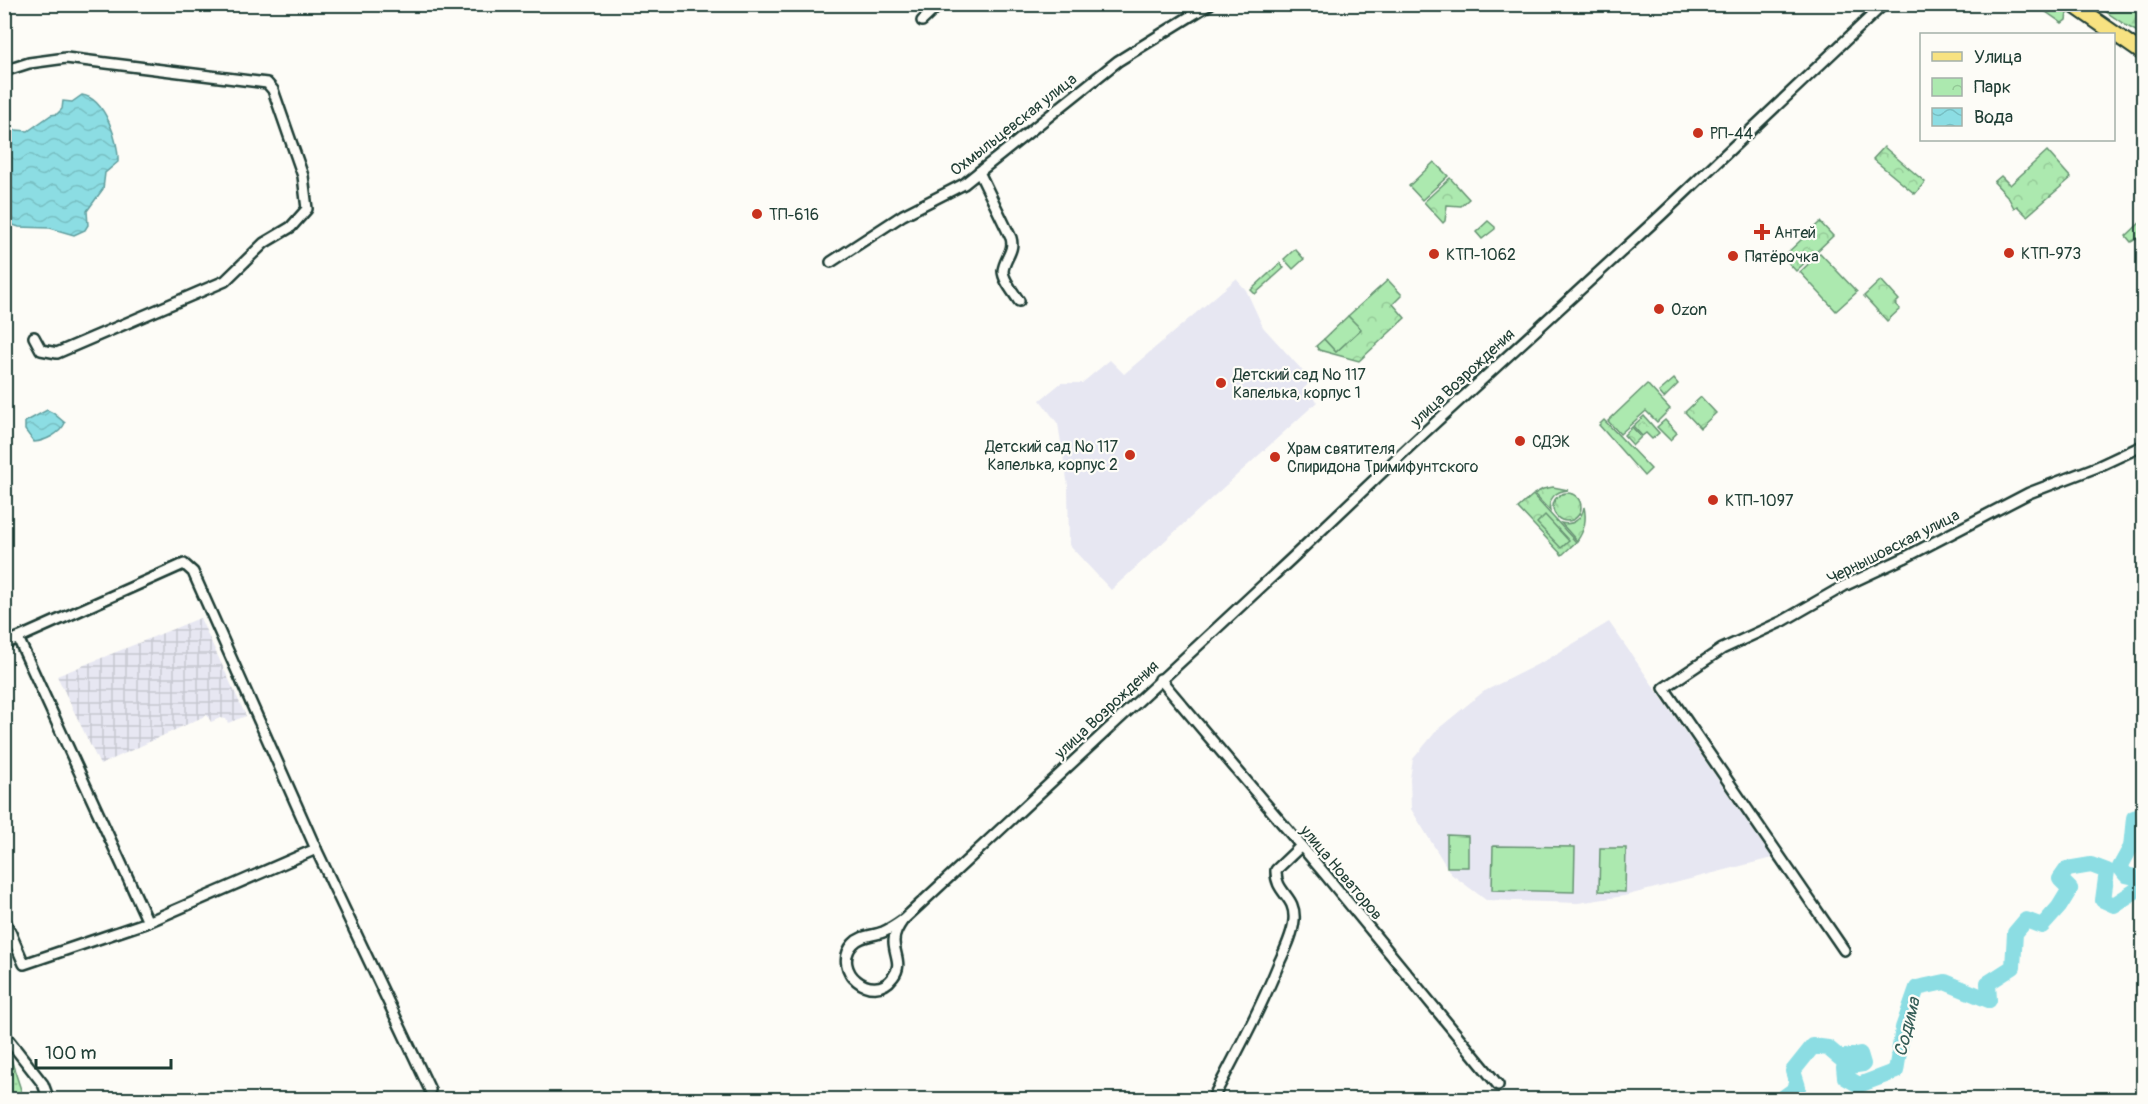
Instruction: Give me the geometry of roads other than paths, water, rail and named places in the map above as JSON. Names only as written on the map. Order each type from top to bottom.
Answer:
[{"type":"main road","points":[[2072,4],[2114,33]]},
{"type":"main road","points":[[2115,34],[2144,54]]},
{"type":"street","points":[[922,21],[940,4]]},
{"type":"street","name":"Охмыльцевская улица","points":[[831,262],[903,215],[964,184],[1118,61],[1210,4]]},
{"type":"street","name":"улица Возрождения","points":[[903,920],[894,939],[898,963],[893,976],[886,983],[877,987],[867,987],[858,983],[851,976],[847,962],[848,952],[853,944],[861,938],[884,932],[903,920],[1427,430],[1659,217],[1884,4]]},
{"type":"street","points":[[4,71],[29,63],[66,58],[267,83],[273,90],[303,176],[307,209],[291,227],[264,243],[225,281],[57,354],[41,351],[34,337]]},
{"type":"street","points":[[979,172],[1011,238],[1011,250],[1003,271],[1019,301]]},
{"type":"street","name":"Чернышовская улица","points":[[1844,950],[1664,688],[1722,649],[1783,621],[1844,586],[2029,493],[2144,446]]},
{"type":"street","points":[[4,644],[184,564],[194,572],[316,849],[429,1090]]},
{"type":"street","points":[[18,638],[148,922]]},
{"type":"street","name":"улица Новаторов","points":[[1160,680],[1301,846],[1498,1085]]},
{"type":"street","points":[[1212,1100],[1264,1000],[1288,942],[1294,921],[1294,905],[1276,880],[1276,870],[1301,846]]},
{"type":"street","points":[[4,918],[24,964],[148,922],[316,849]]},
{"type":"street","points":[[4,945],[11,934]]},
{"type":"street","points":[[4,1034],[43,1084],[48,1100]]},
{"type":"water","points":[[82,95],[90,98],[104,112],[113,133],[118,154],[118,162],[105,173],[103,189],[87,211],[88,225],[85,230],[74,235],[50,228],[13,225],[10,215],[5,210],[5,129],[28,131],[51,115],[57,114],[62,109],[63,101],[72,102]]},
{"type":"water","points":[[47,410],[65,423],[52,436],[34,442],[25,430],[25,422]]},
{"type":"waterway","name":"Содима","points":[[1780,1100],[1798,1087],[1793,1071],[1813,1046],[1828,1048],[1840,1058],[1860,1054],[1863,1064],[1844,1067],[1845,1077],[1859,1085],[1896,1071],[1903,1028],[1917,988],[1945,982],[1989,1000],[1988,983],[2013,967],[2015,933],[2026,920],[2042,926],[2059,907],[2070,889],[2060,879],[2067,869],[2091,865],[2107,871],[2103,900],[2114,905],[2138,889],[2139,878],[2126,875],[2120,867],[2131,847],[2134,818],[2144,815]]},
{"type":"place","name":"РП-44","points":[[1698,133]]},
{"type":"place","name":"ТП-616","points":[[757,214]]},
{"type":"place","name":"Антей","points":[[1762,232]]},
{"type":"place","name":"КТП-973","points":[[2009,253]]},
{"type":"place","name":"КТП-1062","points":[[1434,254]]},
{"type":"place","name":"Пятёрочка","points":[[1733,256]]},
{"type":"place","name":"Ozon","points":[[1659,309]]},
{"type":"place","name":"Детский сад № 117 Капелька, корпус 1","points":[[1221,383]]},
{"type":"place","name":"СДЭК","points":[[1520,441]]},
{"type":"place","name":"Детский сад № 117 Капелька, корпус 2","points":[[1130,455]]},
{"type":"place","name":"Храм святителя Спиридона Тримифунтского","points":[[1275,457]]},
{"type":"place","name":"КТП-1097","points":[[1713,500]]}]
